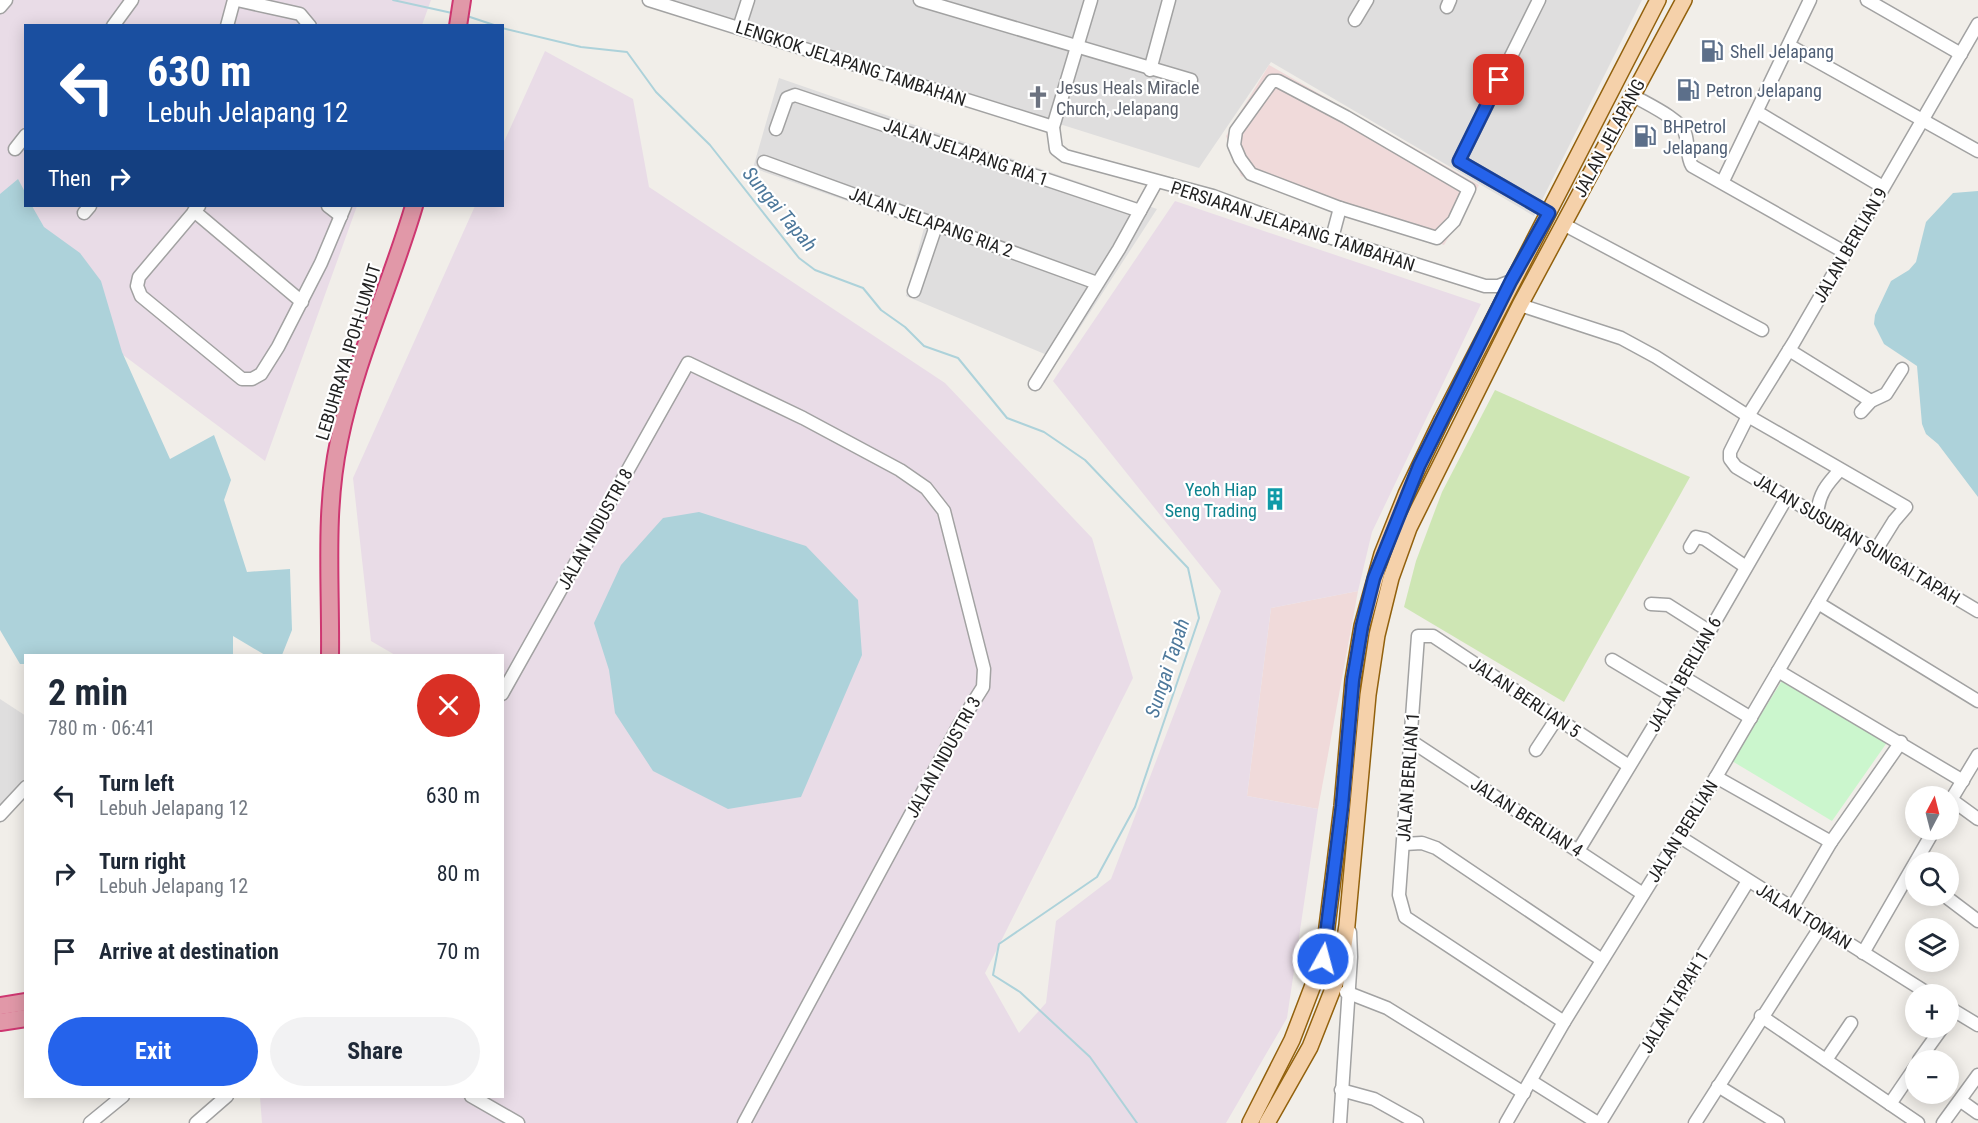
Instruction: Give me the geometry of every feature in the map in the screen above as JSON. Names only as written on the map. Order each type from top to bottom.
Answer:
[{"type":"highway","points":[[458,24],[462,0]]},
{"type":"highway","name":"LEBUHRAYA IPOH-LUMUT","points":[[330,654],[330,499],[339,440],[355,382],[414,207]]},
{"type":"highway","points":[[0,1006],[24,1002]]},
{"type":"highway","points":[[0,1022],[24,1018]]},
{"type":"main road","name":"JALAN JELAPANG","points":[[1250,1123],[1292,1040],[1323,959],[1342,806],[1353,680],[1371,590],[1415,475],[1511,281],[1549,213],[1658,0]]},
{"type":"main road","name":"JALAN JELAPANG","points":[[1267,1123],[1310,1047],[1340,971],[1347,925],[1368,695],[1377,635],[1391,578],[1409,528],[1520,305],[1684,0]]},
{"type":"main road","points":[[1328,999],[1331,972],[1323,959],[1335,952],[1347,925]]},
{"type":"street","points":[[0,7],[6,0]]},
{"type":"street","points":[[114,24],[132,0]]},
{"type":"street","points":[[228,24],[236,0],[300,14],[308,24]]},
{"type":"street","name":"LENGKOK JELAPANG TAMBAHAN","points":[[649,0],[666,3],[1053,127]]},
{"type":"street","points":[[739,28],[748,0]]},
{"type":"street","points":[[920,0],[1150,70],[1191,80]]},
{"type":"street","points":[[1053,127],[1091,0]]},
{"type":"street","points":[[1150,70],[1169,0]]},
{"type":"street","points":[[1355,20],[1367,0]]},
{"type":"street","points":[[1539,0],[1459,161],[1549,213]]},
{"type":"street","points":[[1723,181],[1790,46],[1810,0]]},
{"type":"street","points":[[1867,0],[1961,54]]},
{"type":"street","name":"JALAN BERLIAN 9","points":[[1736,467],[1730,459],[1730,452],[1748,416],[1846,253],[1978,24]]},
{"type":"street","points":[[1790,46],[1978,151]]},
{"type":"street","points":[[1469,189],[1346,117],[1278,81],[1268,83],[1236,131],[1234,145],[1239,159],[1251,174],[1340,208],[1437,238],[1454,221],[1479,173]]},
{"type":"street","points":[[1632,95],[1683,126],[1687,158],[1692,166],[1723,181],[1846,253]]},
{"type":"street","name":"JALAN JELAPANG RIA 1","points":[[776,129],[790,96],[924,137],[1140,211]]},
{"type":"street","points":[[1757,112],[1883,187]]},
{"type":"street","name":"PERSIARAN JELAPANG TAMBAHAN","points":[[1053,127],[1056,149],[1065,156],[1213,196],[1332,238],[1485,286],[1498,286],[1511,281]]},
{"type":"street","points":[[15,148],[24,137]]},
{"type":"street","name":"JALAN JELAPANG RIA 2","points":[[764,162],[1097,283]]},
{"type":"street","points":[[1035,384],[1156,182]]},
{"type":"street","points":[[302,302],[196,208],[139,277],[137,286],[141,296],[242,379],[252,379],[261,374],[302,302],[343,211]]},
{"type":"street","points":[[1332,238],[1340,208]]},
{"type":"street","points":[[914,291],[937,223]]},
{"type":"street","points":[[1563,224],[1762,330]]},
{"type":"street","points":[[1485,286],[1495,296],[1498,307]]},
{"type":"street","points":[[1520,305],[1621,338],[1656,357],[1748,416],[1906,507],[1894,520],[1876,550]]},
{"type":"street","points":[[1789,350],[1871,401]]},
{"type":"street","name":"JALAN INDUSTRI 8","points":[[504,690],[688,363]]},
{"type":"street","name":"JALAN INDUSTRI 3","points":[[688,363],[803,418],[900,470],[927,488],[944,511],[984,669],[983,687],[954,735],[744,1123]]},
{"type":"street","points":[[1861,412],[1871,401],[1886,394],[1902,369]]},
{"type":"street","name":"JALAN SUSURAN SUNGAI TAPAH","points":[[1736,467],[1978,611]]},
{"type":"street","points":[[1817,514],[1818,498],[1823,488],[1840,470]]},
{"type":"street","name":"JALAN BERLIAN 6","points":[[1578,850],[1672,696],[1787,497]]},
{"type":"street","name":"JALAN BERLIAN","points":[[1506,1123],[1564,1022],[1716,777],[1856,538]]},
{"type":"street","points":[[1690,547],[1694,539],[1705,539],[1746,567]]},
{"type":"street","points":[[1818,603],[1978,701]]},
{"type":"street","points":[[1651,604],[1668,605],[1709,631]]},
{"type":"street","name":"JALAN BERLIAN 5","points":[[1418,636],[1432,636],[1629,766]]},
{"type":"street","name":"JALAN BERLIAN 1","points":[[1418,636],[1399,895],[1404,917],[1564,1022]]},
{"type":"street","points":[[1612,660],[1672,696]]},
{"type":"street","points":[[1778,671],[1901,742],[1963,781]]},
{"type":"street","points":[[1683,676],[1751,718]]},
{"type":"street","points":[[1536,750],[1557,718]]},
{"type":"street","name":"JALAN BERLIAN 4","points":[[1411,741],[1643,894]]},
{"type":"street","points":[[1792,908],[1830,842],[1901,742]]},
{"type":"street","points":[[1959,787],[1978,755]]},
{"type":"street","points":[[1716,777],[1830,842]]},
{"type":"street","points":[[0,815],[24,789]]},
{"type":"street","points":[[1959,807],[1978,819]]},
{"type":"street","name":"JALAN TOMAN","points":[[1680,837],[1913,984]]},
{"type":"street","points":[[1404,844],[1422,843],[1436,848],[1602,960]]},
{"type":"street","name":"JALAN TAPAH 1","points":[[1599,1123],[1748,880]]},
{"type":"street","points":[[1863,952],[1905,884]]},
{"type":"street","points":[[1958,906],[1978,921]]},
{"type":"street","points":[[1340,1123],[1351,939],[1347,925]]},
{"type":"street","points":[[1695,1123],[1761,1016],[1821,927]]},
{"type":"street","points":[[1347,992],[1387,1008],[1524,1093]]},
{"type":"street","points":[[1761,1016],[1918,1123]]},
{"type":"street","points":[[1959,1016],[1978,1025]]},
{"type":"street","points":[[1826,1060],[1851,1023]]},
{"type":"street","points":[[1943,1123],[1978,1075]]},
{"type":"street","points":[[1531,1081],[1599,1123]]},
{"type":"street","points":[[1890,1104],[1905,1082]]},
{"type":"street","points":[[1718,1086],[1778,1123]]},
{"type":"street","points":[[1341,1090],[1374,1099],[1417,1123]]},
{"type":"street","points":[[90,1123],[121,1098]]},
{"type":"street","points":[[196,1123],[226,1098]]},
{"type":"street","points":[[474,1098],[518,1123]]},
{"type":"street","points":[[1960,1101],[1978,1113]]},
{"type":"shaded area","points":[[0,0],[431,0],[422,24],[24,24],[24,207],[357,207],[265,461],[0,263]]},
{"type":"shaded area","points":[[667,0],[1642,0],[1534,216],[1271,62],[1199,168]]},
{"type":"shaded area","points":[[545,51],[633,99],[649,187],[945,383],[1092,538],[1133,678],[985,973],[1019,1033],[1046,1003],[1056,921],[1111,879],[1221,591],[1053,381],[1175,201],[1481,304],[1372,532],[1358,591],[1271,608],[1247,796],[1318,809],[1287,1018],[1226,1123],[262,1123],[260,1098],[504,1098],[504,654],[393,654],[371,641],[353,478],[475,207],[504,207],[504,142]]},
{"type":"shaded area","points":[[1269,65],[1479,185],[1444,245],[1241,176],[1226,136]]},
{"type":"shaded area","points":[[779,78],[1157,209],[1059,360],[906,296],[924,228],[753,168]]},
{"type":"shaded area","points":[[1358,591],[1318,809],[1247,796],[1271,608]]},
{"type":"shaded area","points":[[0,699],[24,715],[24,794],[0,823]]},
{"type":"green space","points":[[1495,390],[1690,477],[1564,702],[1404,607],[1416,561],[1442,492]]},
{"type":"green space","points":[[1783,679],[1888,741],[1832,821],[1732,761]]},
{"type":"water","points":[[18,179],[24,190],[24,207],[33,207],[44,227],[80,253],[101,281],[122,352],[170,459],[214,435],[231,480],[224,500],[247,572],[290,569],[292,630],[282,654],[263,654],[233,636],[233,654],[24,654],[24,664],[20,664],[0,630],[0,194]]},
{"type":"water","points":[[1978,191],[1978,497],[1938,444],[1926,434],[1922,424],[1917,366],[1884,344],[1874,324],[1875,315],[1891,281],[1909,270],[1916,262],[1926,222],[1953,193]]},
{"type":"water","points":[[699,512],[806,546],[858,600],[862,655],[801,797],[728,809],[653,771],[615,713],[609,670],[594,623],[621,565],[663,518]]},
{"type":"waterway","name":"Sungai Tapah","points":[[393,0],[452,13]]},
{"type":"waterway","name":"Sungai Tapah","points":[[467,16],[491,24]]},
{"type":"waterway","name":"Sungai Tapah","points":[[504,28],[581,47],[627,52],[656,92],[710,145],[799,258],[815,270],[863,288],[881,310],[905,327],[924,346],[958,358],[1007,418],[1044,432],[1085,460],[1188,568],[1199,618],[1135,807],[1097,877],[999,944],[993,975],[1020,992],[1090,1057],[1137,1123]]},
{"type":"place","name":"Shell Jelapang","points":[[1712,51]]},
{"type":"place","name":"Petron Jelapang","points":[[1688,90]]},
{"type":"place","name":"Jesus Heals Miracle Church, Jelapang","points":[[1038,97]]},
{"type":"place","name":"BHPetrol Jelapang","points":[[1645,136]]},
{"type":"place","name":"Yeoh Hiap Seng Trading","points":[[1275,499]]},
{"type":"route","points":[[1323,959],[1342,806],[1353,680],[1362,626],[1374,578],[1419,466],[1511,281],[1549,213],[1459,161],[1499,80]]}]
